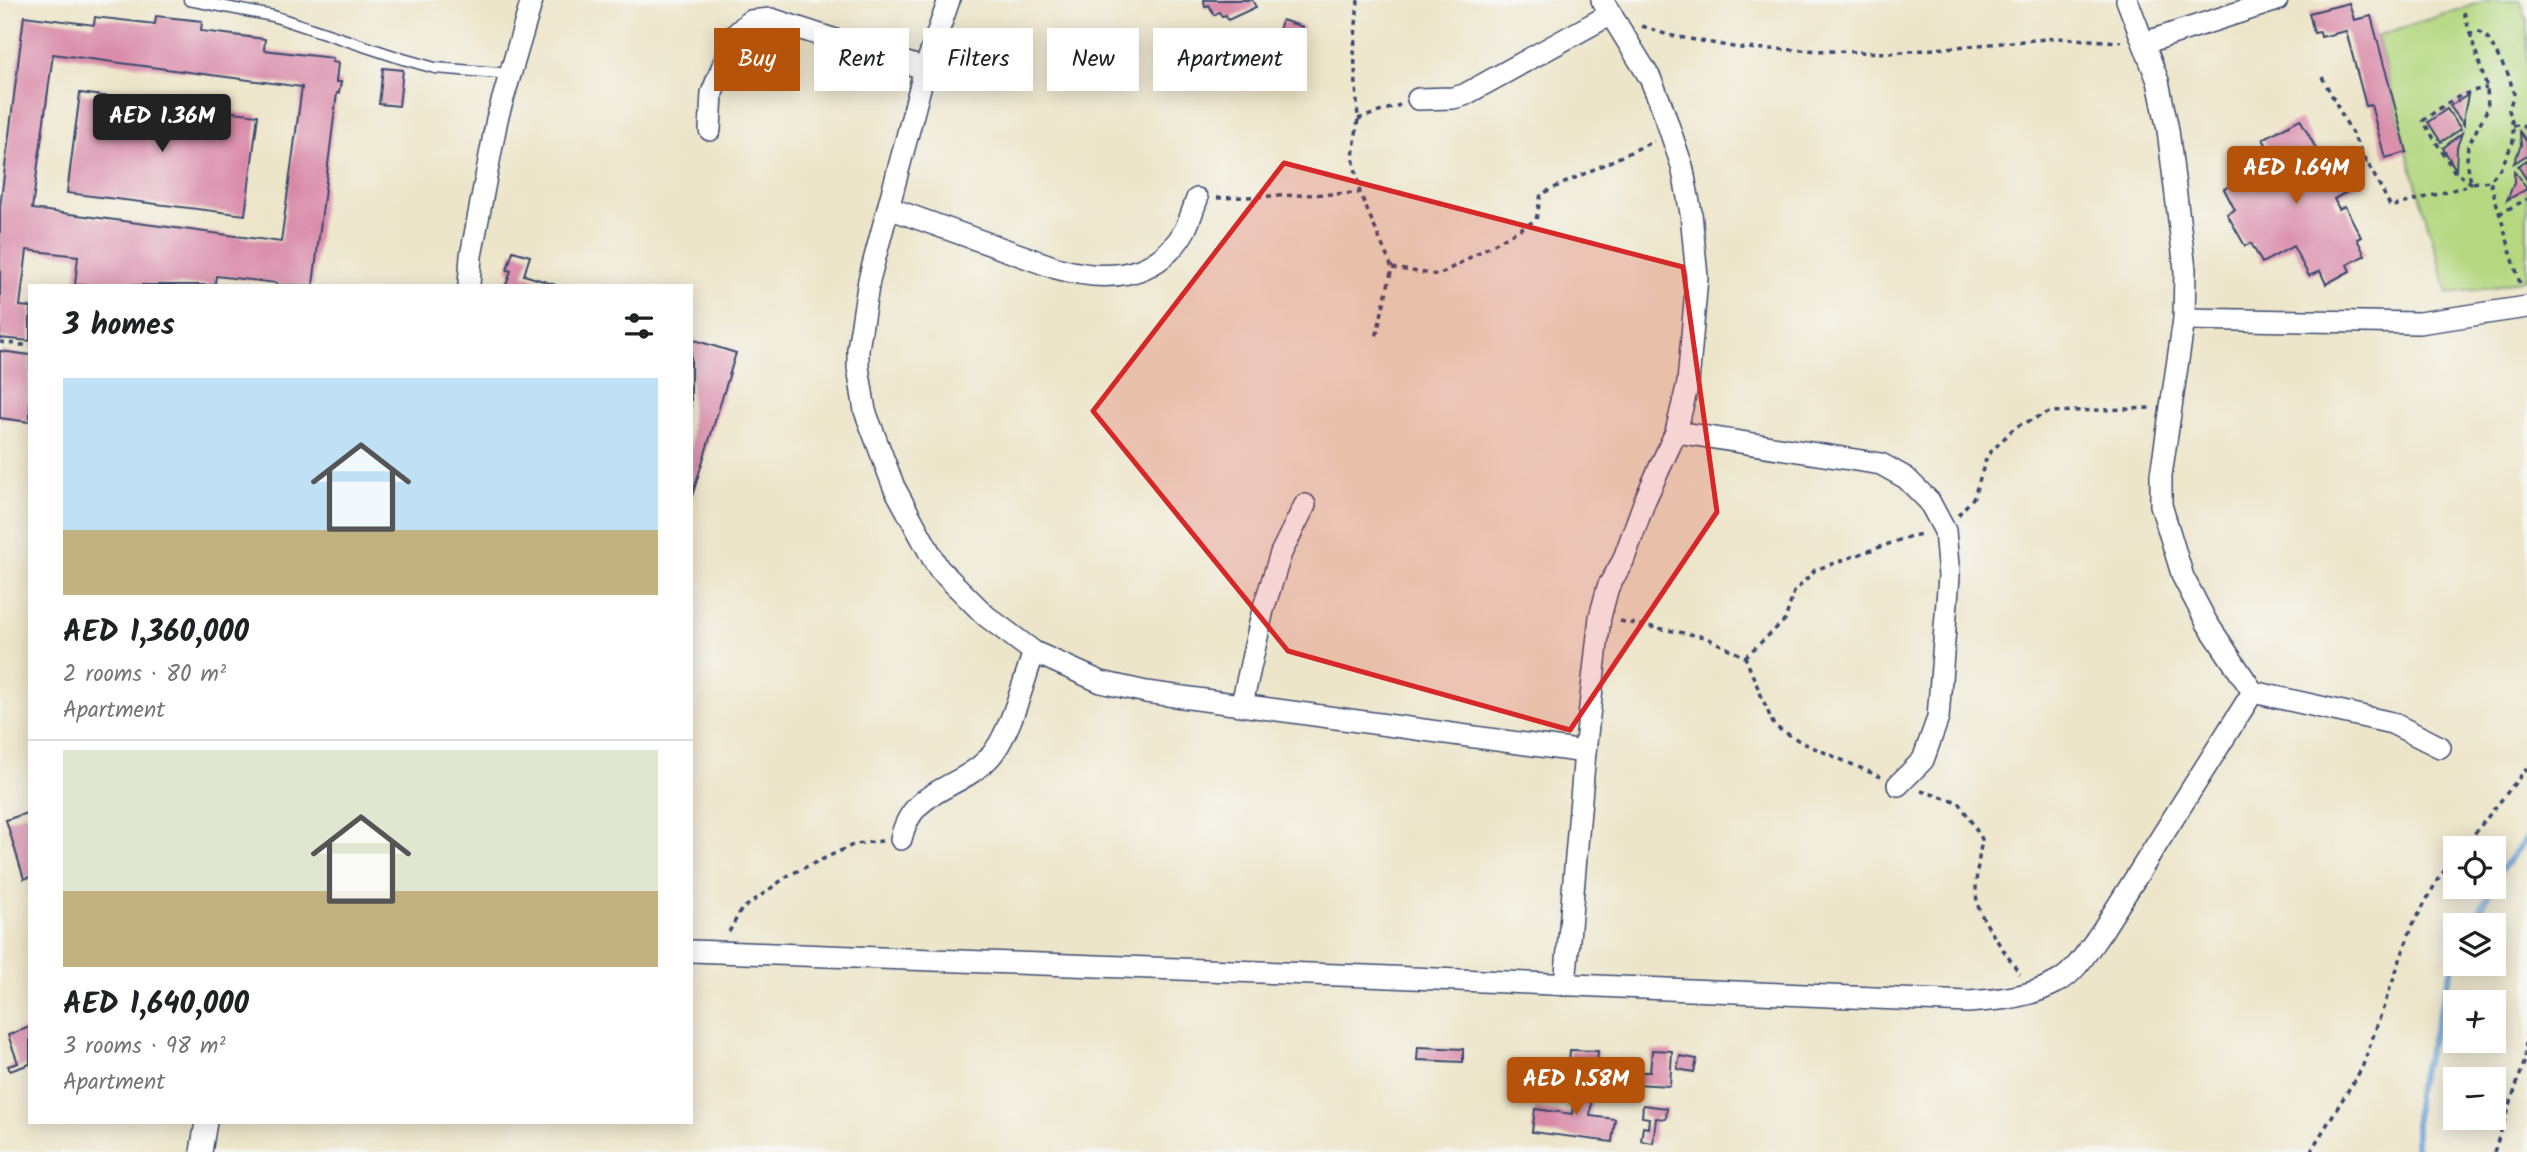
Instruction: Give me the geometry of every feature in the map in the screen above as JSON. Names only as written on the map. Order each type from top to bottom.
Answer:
[{"type":"street","points":[[469,284],[471,256],[497,119],[531,0]]},
{"type":"street","points":[[939,28],[949,0]]},
{"type":"street","points":[[2127,0],[2158,81],[2168,130],[2185,269],[2184,319],[2161,475],[2161,505],[2183,578],[2207,623],[2253,692],[2392,723],[2440,747]]},
{"type":"street","points":[[2144,43],[2277,0]]},
{"type":"street","points":[[1418,99],[1464,95],[1606,7],[1650,78],[1682,166],[1691,213],[1697,277],[1688,383],[1676,432],[1644,500],[1623,561],[1608,587],[1600,617],[1585,752],[1565,985]]},
{"type":"street","points":[[710,130],[712,93],[735,35],[750,21],[771,19],[923,68]]},
{"type":"street","points":[[923,77],[869,280],[858,349],[858,368],[865,411],[894,487],[938,568],[986,616],[1034,652],[1101,682],[1146,692],[1585,752]]},
{"type":"street","points":[[889,208],[1056,268],[1084,276],[1112,276],[1139,270],[1167,255],[1186,229],[1197,199]]},
{"type":"street","points":[[2184,319],[2419,323],[2525,300]]},
{"type":"street","points":[[1676,432],[1881,464],[1906,478],[1930,501],[1945,531],[1949,576],[1938,718],[1923,760],[1898,785]]},
{"type":"street","points":[[1242,704],[1264,610],[1281,553],[1306,505]]},
{"type":"street","points":[[901,839],[905,821],[918,803],[970,775],[991,756],[1004,736],[1034,652]]},
{"type":"street","points":[[693,951],[1968,1002],[2005,1000],[2061,980],[2087,951],[2253,692]]},
{"type":"street","points":[[201,1152],[206,1124]]},
{"type":"lane","points":[[189,0],[274,16],[403,60],[435,68],[512,74]]},
{"type":"path","points":[[1358,0],[1354,50],[1358,119],[1353,157],[1360,193],[1392,268],[1376,338]]},
{"type":"path","points":[[1606,7],[1668,35],[1739,48],[1890,52],[2057,38],[2144,43]]},
{"type":"path","points":[[2464,12],[2487,88],[2488,108],[2468,146],[2467,161],[2471,183]]},
{"type":"path","points":[[2322,77],[2391,207],[2471,183],[2490,181],[2502,166],[2513,142],[2509,110],[2514,93],[2508,75],[2487,37],[2480,32],[2470,33]]},
{"type":"path","points":[[2471,183],[2454,171],[2423,121],[2444,105],[2473,90],[2487,88]]},
{"type":"path","points":[[1358,119],[1418,99]]},
{"type":"path","points":[[2513,126],[2522,124],[2527,132]]},
{"type":"path","points":[[1392,268],[1439,275],[1536,220],[1541,194],[1671,133]]},
{"type":"path","points":[[2348,172],[2367,162]]},
{"type":"path","points":[[2490,181],[2525,300]]},
{"type":"path","points":[[1197,199],[1360,193]]},
{"type":"path","points":[[2500,214],[2527,199]]},
{"type":"path","points":[[0,342],[28,346]]},
{"type":"path","points":[[1600,617],[1705,637],[1745,657],[1774,726],[1803,743],[1898,785],[1959,802],[1982,839],[1976,903],[1994,936],[2033,992]]},
{"type":"path","points":[[2472,836],[2527,768]]},
{"type":"path","points":[[718,952],[741,910],[789,875],[855,844],[901,839]]},
{"type":"path","points":[[2310,1152],[2362,1068],[2412,926],[2443,873]]},
{"type":"path","points":[[2494,1152],[2525,1060],[2527,1017]]},
{"type":"highlighted area","points":[[1284,163],[1683,267],[1717,512],[1570,730],[1288,651],[1093,411]]},
{"type":"green space","points":[[2488,0],[2520,0],[2527,20],[2527,278],[2492,288],[2448,293],[2377,36]]},
{"type":"building","points":[[1204,0],[1252,0],[1256,7],[1228,20],[1226,15],[1222,16],[1219,12],[1214,15],[1209,5],[1205,7]]},
{"type":"building","points":[[2349,3],[2354,20],[2371,16],[2407,152],[2385,158],[2371,105],[2366,106],[2346,31],[2321,37],[2320,32],[2314,33],[2309,13]]},
{"type":"building","points":[[24,16],[94,25],[95,17],[155,24],[156,16],[202,21],[201,31],[265,39],[264,50],[333,58],[332,62],[338,63],[336,82],[341,82],[337,93],[313,284],[276,284],[216,276],[215,284],[75,284],[78,256],[27,250],[20,306],[28,307],[28,341],[0,338],[0,207]],"holes":[[[53,54],[302,87],[281,242],[32,209]]]},
{"type":"building","points":[[1282,20],[1303,27],[1303,28],[1280,28]]},
{"type":"building","points":[[383,68],[403,70],[399,106],[379,104]]},
{"type":"building","points":[[80,93],[258,115],[245,215],[67,193]]},
{"type":"building","points":[[2468,95],[2464,115],[2464,125],[2450,106]]},
{"type":"building","points":[[2447,109],[2461,129],[2441,142],[2428,122]]},
{"type":"building","points":[[2300,119],[2319,154],[2311,158],[2316,167],[2339,155],[2356,187],[2334,199],[2339,209],[2345,206],[2361,237],[2357,239],[2365,255],[2347,265],[2350,271],[2326,284],[2320,271],[2309,276],[2293,246],[2262,263],[2251,243],[2245,246],[2227,214],[2235,210],[2224,189],[2234,183],[2231,177],[2263,160],[2267,168],[2276,163],[2263,139]]},
{"type":"building","points":[[2520,132],[2527,142],[2527,155],[2514,163],[2521,145]]},
{"type":"building","points":[[2462,133],[2457,147],[2456,170],[2443,148]]},
{"type":"building","points":[[2527,160],[2527,180],[2518,166]]},
{"type":"building","points":[[2514,171],[2527,189],[2507,200],[2514,183]]},
{"type":"building","points":[[513,251],[530,256],[524,275],[553,284],[506,284],[511,271],[507,270]]},
{"type":"building","points":[[693,340],[736,353],[693,493]]},
{"type":"building","points":[[0,351],[28,355],[28,422],[0,418]]},
{"type":"building","points":[[28,813],[28,878],[24,879],[6,820]]},
{"type":"building","points":[[28,1028],[28,1065],[10,1071],[8,1066],[18,1063],[8,1035]]},
{"type":"building","points":[[1418,1047],[1463,1049],[1463,1062],[1417,1060]]},
{"type":"building","points":[[1570,1050],[1598,1051],[1597,1066],[1569,1064]]},
{"type":"building","points":[[1652,1050],[1672,1051],[1670,1086],[1635,1084],[1635,1072],[1650,1072]]},
{"type":"building","points":[[1680,1056],[1697,1059],[1694,1072],[1677,1069]]},
{"type":"building","points":[[1578,1072],[1595,1074],[1590,1116],[1615,1119],[1612,1142],[1532,1132],[1535,1109],[1572,1114]]},
{"type":"building","points":[[1643,1105],[1667,1108],[1666,1119],[1656,1118],[1653,1143],[1641,1141],[1643,1127],[1648,1128],[1649,1118],[1642,1117]]},
{"type":"waterway","points":[[2506,864],[2527,838]]},
{"type":"waterway","points":[[2479,913],[2486,899]]},
{"type":"waterway","points":[[2416,1152],[2416,1094],[2450,976]]}]
